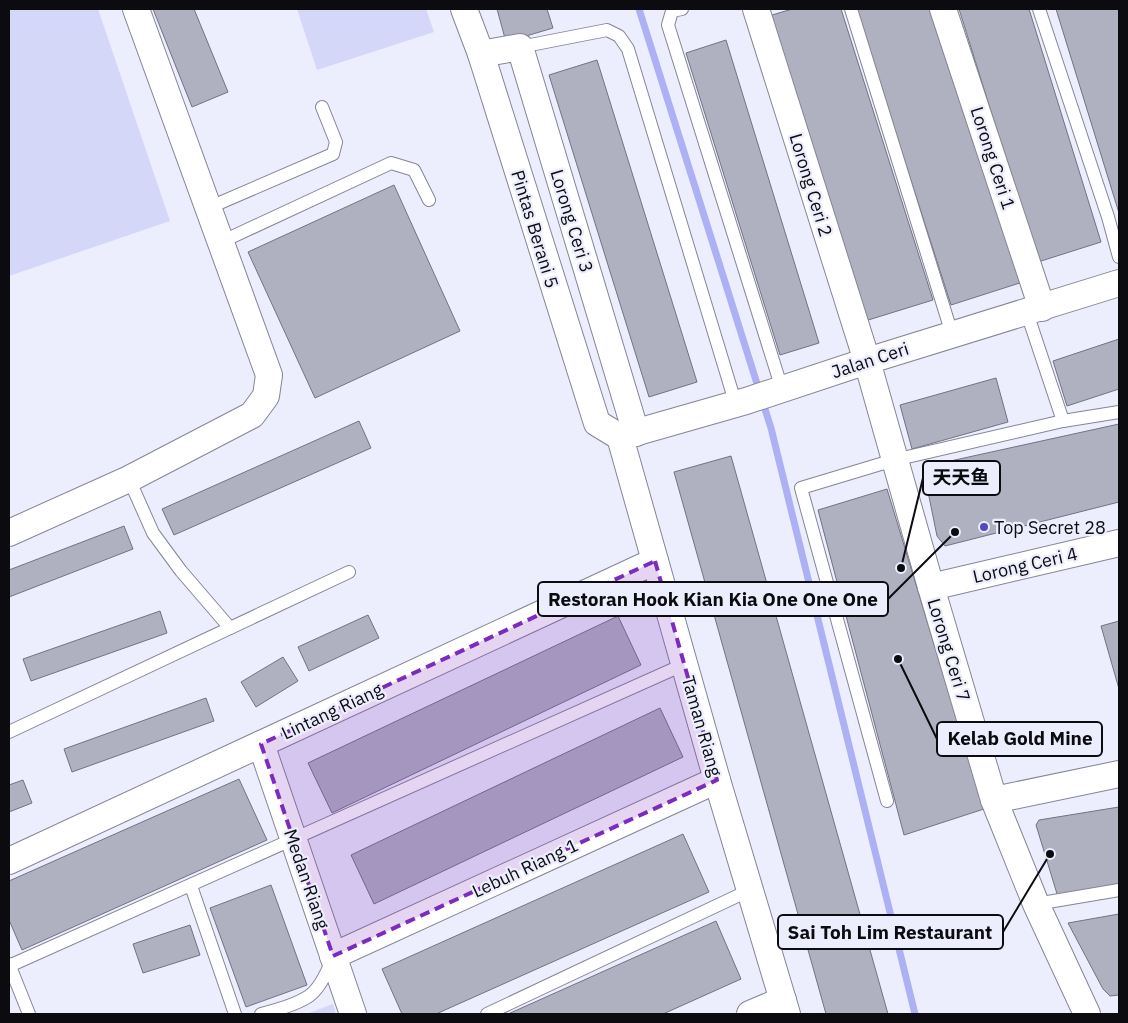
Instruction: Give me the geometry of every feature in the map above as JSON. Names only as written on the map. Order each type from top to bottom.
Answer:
[{"type":"street","points":[[9,533],[129,479],[252,415],[266,396],[269,375],[136,9]]},
{"type":"street","name":"Pintas Berani 5","points":[[464,9],[481,54],[597,423],[628,435]]},
{"type":"street","name":"Lorong Ceri 2","points":[[756,9],[867,361]]},
{"type":"street","name":"Lorong Ceri 1","points":[[943,9],[1034,310]]},
{"type":"street","points":[[481,54],[520,47]]},
{"type":"street","name":"Lorong Ceri 3","points":[[520,47],[628,435]]},
{"type":"street","name":"Jalan Ceri","points":[[628,435],[741,403],[952,334],[1119,283]]},
{"type":"street","name":"Lorong Ceri 7","points":[[867,361],[894,460],[994,800],[1036,904],[1087,1014]]},
{"type":"street","name":"Taman Riang","points":[[628,435],[655,561],[785,1007]]},
{"type":"street","name":"Lorong Ceri 4","points":[[931,587],[1119,543]]},
{"type":"street","name":"Lintang Riang","points":[[9,861],[655,561]]},
{"type":"street","name":"Medan Riang","points":[[261,744],[353,1014]]},
{"type":"street","points":[[994,800],[1119,774]]},
{"type":"street","name":"Lebuh Riang 1","points":[[334,956],[718,780]]},
{"type":"street","points":[[750,1014],[785,1007]]},
{"type":"lane","points":[[682,9],[672,11],[668,26],[777,390]]},
{"type":"lane","points":[[851,9],[952,334]]},
{"type":"lane","points":[[1039,9],[1108,217],[1119,257]]},
{"type":"lane","points":[[520,47],[607,30],[619,36],[628,49],[741,403]]},
{"type":"lane","points":[[208,208],[333,154],[336,142],[322,107]]},
{"type":"lane","points":[[221,242],[391,163],[414,170],[429,200]]},
{"type":"lane","points":[[1034,310],[1063,421]]},
{"type":"lane","points":[[886,801],[801,488],[894,460],[1063,421],[1119,412]]},
{"type":"lane","points":[[129,479],[153,533],[181,571],[230,628]]},
{"type":"lane","points":[[9,732],[349,572]]},
{"type":"lane","points":[[29,1014],[9,965],[191,886],[685,664]]},
{"type":"lane","points":[[191,886],[235,1014]]},
{"type":"lane","points":[[487,1014],[750,890]]},
{"type":"lane","points":[[1036,904],[1119,890]]},
{"type":"lane","points":[[261,1014],[293,1004],[311,995],[328,972],[334,956]]},
{"type":"highlighted area","points":[[655,561],[717,780],[333,956],[261,744]]},
{"type":"shaded area","points":[[9,9],[98,9],[170,221],[9,276]]},
{"type":"shaded area","points":[[297,9],[426,9],[434,32],[317,70]]},
{"type":"shaded area","points":[[333,1004],[336,1014],[306,1014]]},
{"type":"building","points":[[153,9],[194,9],[228,92],[192,107]]},
{"type":"building","points":[[497,9],[547,9],[553,28],[506,42]]},
{"type":"building","points":[[792,9],[841,9],[933,300],[865,321],[769,16]]},
{"type":"building","points":[[856,9],[940,9],[1026,281],[951,305]]},
{"type":"building","points":[[959,9],[1029,9],[1101,242],[1038,262]]},
{"type":"building","points":[[1056,9],[1119,9],[1119,213]]},
{"type":"building","points":[[726,40],[819,343],[780,355],[686,53]]},
{"type":"building","points":[[597,60],[697,382],[649,397],[549,75]]},
{"type":"building","points":[[394,185],[460,331],[315,398],[248,252]]},
{"type":"building","points":[[1119,339],[1119,389],[1067,406],[1053,361]]},
{"type":"building","points":[[996,378],[1008,422],[912,449],[900,405]]},
{"type":"building","points":[[359,421],[371,448],[174,535],[162,509]]},
{"type":"building","points":[[1119,424],[1119,502],[945,546],[937,536],[923,467]]},
{"type":"building","points":[[731,456],[888,1014],[826,1014],[674,472]]},
{"type":"building","points":[[887,489],[984,809],[904,835],[818,510]]},
{"type":"building","points":[[124,526],[133,549],[9,597],[9,570]]},
{"type":"building","points":[[160,611],[167,633],[31,681],[23,659]]},
{"type":"building","points":[[368,615],[379,638],[309,671],[298,647]]},
{"type":"building","points":[[618,616],[641,665],[332,813],[308,763]]},
{"type":"building","points":[[1119,621],[1119,689],[1101,626]]},
{"type":"building","points":[[283,657],[298,681],[256,707],[241,682]]},
{"type":"building","points":[[206,698],[214,721],[72,772],[64,749]]},
{"type":"building","points":[[660,708],[683,757],[374,904],[351,855]]},
{"type":"building","points":[[239,779],[267,840],[22,950],[9,920],[9,881]]},
{"type":"building","points":[[23,780],[32,803],[9,812],[9,785]]},
{"type":"building","points":[[1119,807],[1119,886],[1058,897],[1036,825],[1039,820]]},
{"type":"building","points":[[683,834],[709,892],[436,1014],[402,1014],[382,969]]},
{"type":"building","points":[[271,885],[307,985],[246,1007],[210,908]]},
{"type":"building","points":[[1119,914],[1119,995],[1110,996],[1103,989],[1068,923]]},
{"type":"building","points":[[716,921],[741,979],[663,1014],[508,1014]]},
{"type":"building","points":[[190,925],[200,955],[143,973],[133,944]]},
{"type":"waterway","points":[[639,9],[771,428],[915,1014]]},
{"type":"place","name":"Top Secret 28","points":[[984,527]]},
{"type":"place","name":"Restoran Hook Kian Kia One One One","points":[[955,532]]},
{"type":"place","name":"天天鱼","points":[[901,568]]},
{"type":"place","name":"Kelab Gold Mine","points":[[898,659]]},
{"type":"place","name":"Sai Toh Lim Restaurant","points":[[1050,854]]}]
